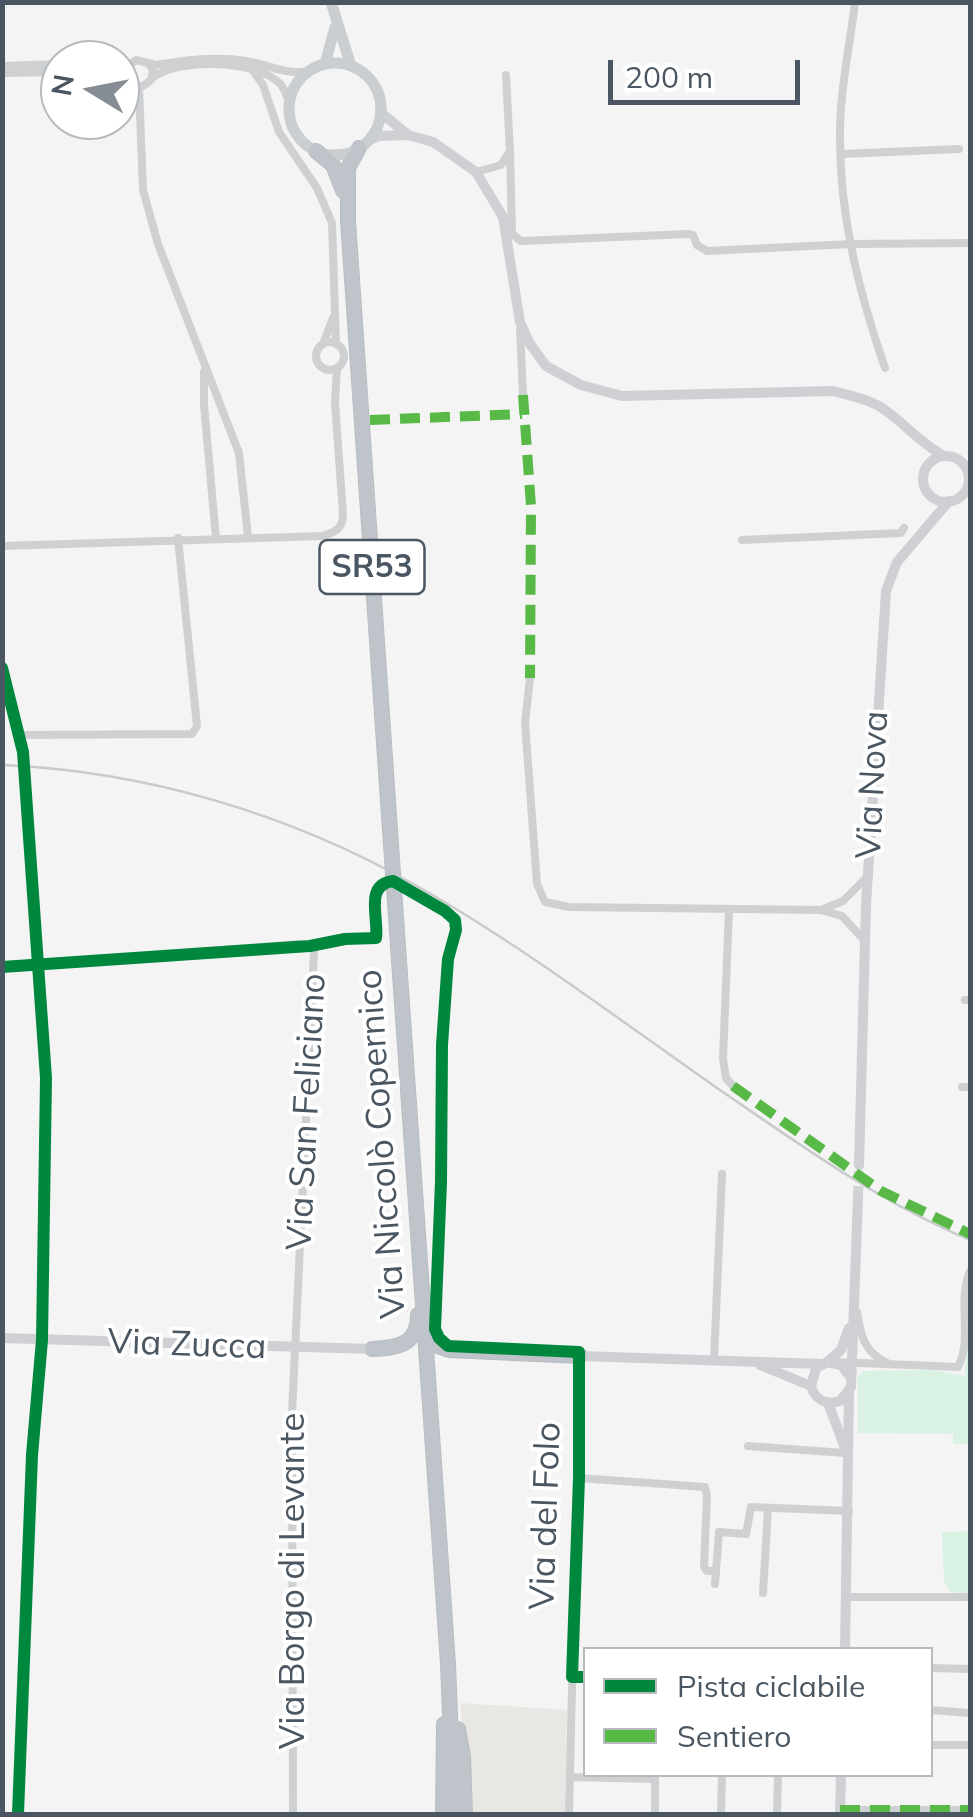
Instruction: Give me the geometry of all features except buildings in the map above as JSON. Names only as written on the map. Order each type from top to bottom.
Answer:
[{"type":"highway","name":"Via Niccolò Copernico","points":[[363,145],[348,168],[348,221],[448,1664]]},
{"type":"highway","name":"Via Niccolò Copernico","points":[[316,152],[336,171],[348,221]]},
{"type":"highway","points":[[372,1349],[400,1346],[415,1334],[420,1255]]},
{"type":"highway","points":[[425,1329],[438,1348],[580,1356]]},
{"type":"highway","points":[[372,1349],[415,1354],[422,1360],[428,1377]]},
{"type":"highway","points":[[433,1444],[434,1380],[438,1367],[448,1357],[470,1352]]},
{"type":"highway","points":[[444,1814],[442,1741],[448,1664]]},
{"type":"highway","points":[[448,1664],[463,1756],[465,1814]]},
{"type":"highway","name":"SR53","points":[[448,1664],[454,1814]]},
{"type":"main road","points":[[331,2],[351,66],[373,84],[380,112]]},
{"type":"main road","points":[[325,64],[335,23]]},
{"type":"main road","points":[[290,102],[294,88],[310,71],[325,64],[351,66]]},
{"type":"main road","name":"SR53","points":[[290,102],[289,114],[297,136],[316,152]]},
{"type":"main road","name":"SR53","points":[[363,145],[376,128],[380,112]]},
{"type":"main road","points":[[316,152],[338,155],[363,145]]},
{"type":"street","points":[[855,2],[840,132],[841,154],[856,275],[886,368]]},
{"type":"street","points":[[140,61],[156,65],[224,59],[248,61],[287,73],[310,71]]},
{"type":"street","points":[[148,62],[152,78]]},
{"type":"street","points":[[248,537],[239,453],[158,244],[143,190],[140,87],[160,72],[179,67],[237,65],[278,81],[290,102]]},
{"type":"street","points":[[2,66],[40,67]]},
{"type":"street","points":[[2,546],[323,536],[336,532],[343,523],[335,403],[337,368],[344,358],[336,344],[332,223],[317,188],[279,132],[263,85],[252,69]]},
{"type":"street","points":[[2,74],[40,70]]},
{"type":"street","points":[[506,75],[512,234],[521,241],[688,234],[706,252],[851,244],[970,243]]},
{"type":"street","points":[[380,112],[408,135]]},
{"type":"street","points":[[363,145],[379,136],[408,135],[433,142],[476,172],[503,217],[520,322],[523,395]]},
{"type":"street","points":[[841,154],[959,149]]},
{"type":"street","points":[[476,172],[501,164],[510,151]]},
{"type":"street","points":[[336,309],[324,344],[316,354],[318,363],[325,368],[337,368]]},
{"type":"street","points":[[520,322],[546,366]]},
{"type":"street","points":[[324,344],[336,344]]},
{"type":"street","points":[[522,359],[546,366]]},
{"type":"street","name":"Via Nova","points":[[546,366],[581,385],[622,396],[833,391],[856,396],[882,408],[908,432],[944,456],[966,463],[969,480],[960,496],[949,501],[897,562],[886,591],[866,907],[859,1165]]},
{"type":"street","points":[[204,368],[216,538]]},
{"type":"street","points":[[325,368],[335,403]]},
{"type":"street","points":[[908,432],[926,466],[924,485],[931,496],[932,520]]},
{"type":"street","points":[[926,466],[944,456]]},
{"type":"street","points":[[931,496],[949,501]]},
{"type":"street","points":[[742,540],[901,533],[904,528]]},
{"type":"street","points":[[20,735],[192,734],[197,726],[178,538]]},
{"type":"street","points":[[2,668],[24,752]]},
{"type":"street","points":[[530,678],[525,723],[534,865],[540,896],[545,902],[569,907],[821,910],[842,916],[866,941]]},
{"type":"street","points":[[18,1814],[32,1456],[42,1340],[46,1078],[25,780]]},
{"type":"street","points":[[821,910],[842,901],[868,876]]},
{"type":"street","points":[[842,901],[866,907]]},
{"type":"street","points":[[842,916],[866,907]]},
{"type":"street","points":[[729,909],[723,1059],[726,1078],[733,1086]]},
{"type":"street","name":"Via San Feliciano","points":[[2,967],[310,946],[314,952],[314,976],[297,1348]]},
{"type":"street","points":[[714,1360],[722,1174]]},
{"type":"street","points":[[845,1647],[858,1196]]},
{"type":"street","points":[[580,1356],[958,1367],[964,1286],[970,1272]]},
{"type":"street","points":[[855,1298],[841,1350],[812,1374],[811,1386],[816,1397],[828,1403],[840,1401],[860,1368],[894,1366]]},
{"type":"street","points":[[855,1298],[861,1336],[868,1350],[894,1366]]},
{"type":"street","name":"Via Zucca","points":[[2,1338],[372,1349]]},
{"type":"street","name":"Via Borgo di Levante","points":[[293,1814],[292,1463],[297,1348]]},
{"type":"street","name":"Via del Folo","points":[[569,1814],[580,1356]]},
{"type":"street","points":[[750,1361],[811,1386]]},
{"type":"street","points":[[828,1363],[846,1368],[851,1384]]},
{"type":"street","points":[[828,1403],[842,1435],[850,1472]]},
{"type":"street","points":[[748,1446],[846,1453]]},
{"type":"street","points":[[579,1478],[705,1487],[704,1567],[716,1571]]},
{"type":"street","points":[[716,1584],[719,1531],[746,1534],[750,1508],[849,1511]]},
{"type":"street","points":[[763,1593],[768,1508]]},
{"type":"street","points":[[847,1597],[970,1597]]},
{"type":"street","points":[[933,1668],[970,1668]]},
{"type":"street","points":[[572,1676],[583,1677]]},
{"type":"street","points":[[933,1710],[970,1712]]},
{"type":"street","points":[[571,1728],[583,1729]]},
{"type":"street","points":[[933,1745],[970,1744]]},
{"type":"street","points":[[570,1777],[655,1777],[654,1814]]},
{"type":"street","points":[[721,1814],[722,1777]]},
{"type":"street","points":[[777,1814],[778,1777]]},
{"type":"street","points":[[841,1777],[840,1812],[970,1810]]},
{"type":"shaded area","points":[[460,1703],[567,1710],[565,1814],[471,1814]]},
{"type":"green space","points":[[970,1284],[970,1444],[953,1444],[953,1434],[858,1433],[858,1376],[863,1371],[932,1370],[965,1376]]},
{"type":"green space","points":[[970,1531],[970,1593],[951,1592],[944,1581],[942,1532]]},
{"type":"tunnel","points":[[23,752],[25,779]]},
{"type":"tunnel","points":[[858,1196],[859,1165]]},
{"type":"railway","points":[[2,765],[110,776],[163,787],[267,817],[367,860],[493,932],[840,1171],[970,1240]]},
{"type":"marked path","points":[[523,395],[531,506],[530,678]]},
{"type":"marked path","points":[[370,420],[522,414]]},
{"type":"marked path","points":[[733,1086],[881,1191],[970,1234]]},
{"type":"marked path","points":[[840,1810],[970,1810]]},
{"type":"cycle path","points":[[2,668],[23,752],[46,1078],[42,1340],[32,1455],[18,1814]]},
{"type":"cycle path","points":[[2,967],[376,938],[376,895],[384,884],[393,881],[455,920],[442,1045],[435,1329],[448,1346],[579,1352],[572,1677],[583,1677]]}]
